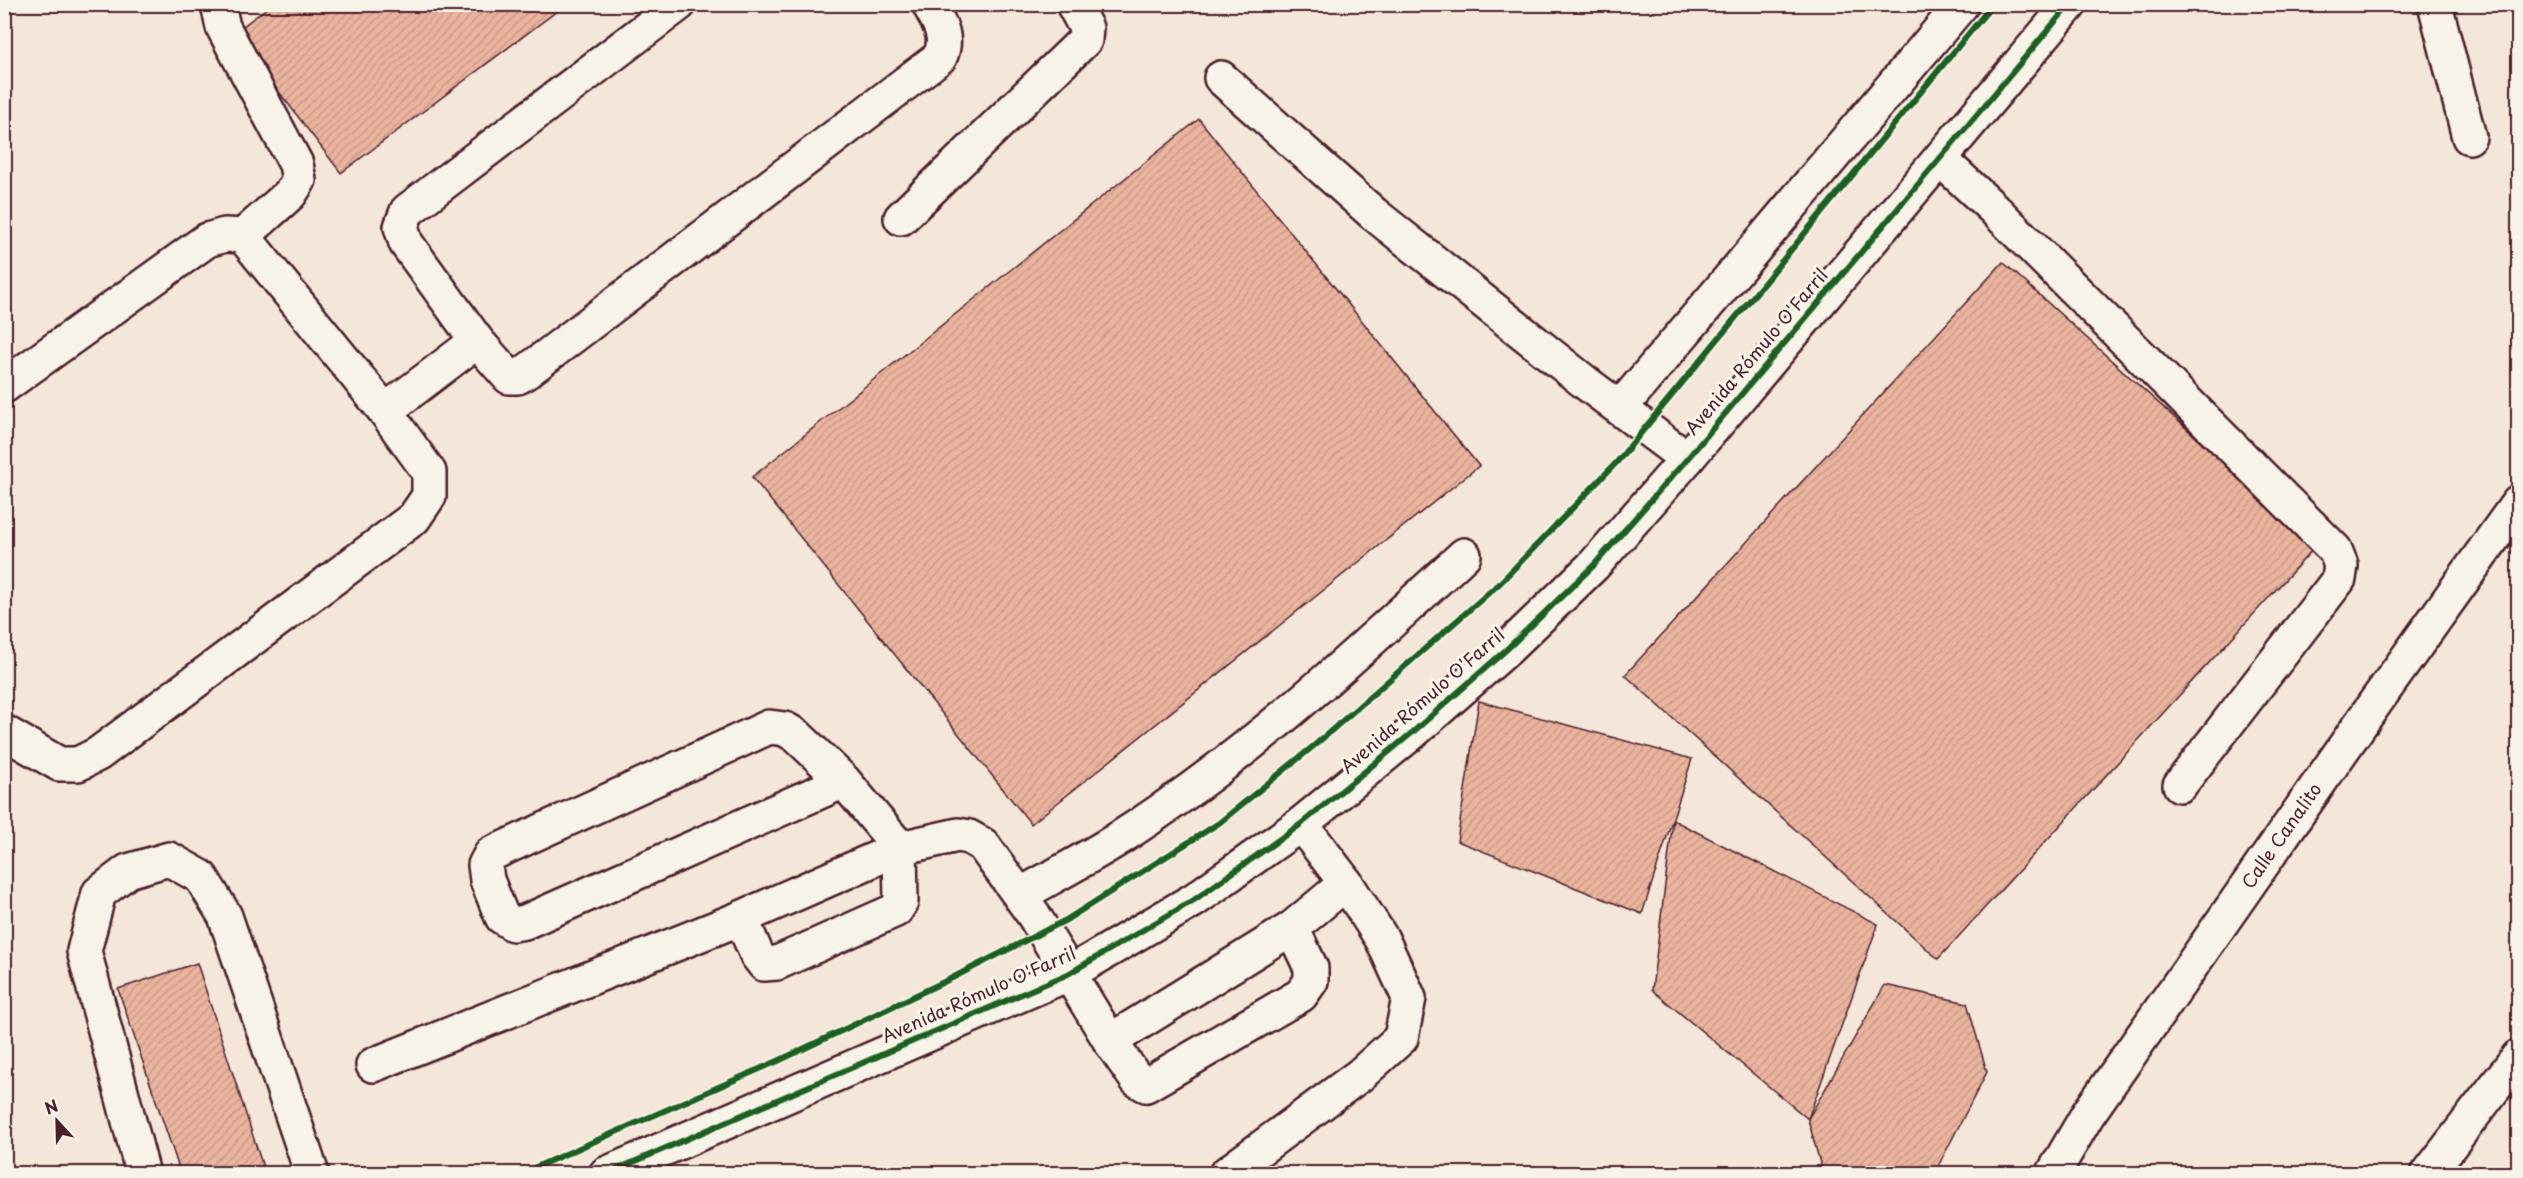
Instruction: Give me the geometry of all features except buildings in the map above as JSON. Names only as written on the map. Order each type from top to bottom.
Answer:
[{"type":"street","points":[[4,386],[207,240],[225,235],[243,236],[290,194],[299,180],[296,164],[224,27],[218,4]]},
{"type":"street","points":[[679,4],[642,15],[407,211],[401,227],[406,243],[477,342],[509,376],[518,377],[526,372],[940,57],[945,46],[944,33],[929,4]]},
{"type":"street","points":[[901,218],[1085,40],[1086,28],[1073,4]]},
{"type":"street","points":[[1620,408],[1962,4]]},
{"type":"street","name":"Avenida Rómulo O'Farril","points":[[606,1173],[1068,974],[1194,900],[1301,824],[1413,732],[1507,649],[1594,565],[1687,459],[2070,4]]},
{"type":"street","points":[[2435,4],[2469,137]]},
{"type":"street","points":[[1221,78],[1374,214],[1687,459]]},
{"type":"street","points":[[1940,159],[1994,209],[2335,550],[2341,565],[2339,579],[2180,785]]},
{"type":"street","points":[[4,732],[59,764],[78,764],[98,754],[414,518],[429,495],[429,472],[385,411],[243,236]]},
{"type":"street","points":[[385,411],[477,342]]},
{"type":"street","name":"Calle Canalito","points":[[2053,1173],[2102,1095],[2375,703],[2518,503]]},
{"type":"street","points":[[1020,895],[1116,840],[1201,781],[1315,690],[1464,555]]},
{"type":"street","points":[[741,918],[757,955],[764,964],[777,963],[886,915],[896,910],[901,902],[900,848],[844,781],[797,736],[785,729],[769,727],[491,854],[484,865],[487,880],[502,917],[513,924],[525,922],[844,781]]},
{"type":"street","points":[[1226,1173],[1360,1075],[1401,1038],[1408,998],[1382,939],[1346,883],[1301,824]]},
{"type":"street","points":[[373,1065],[741,918],[900,848],[958,835],[969,837],[983,845],[1020,895],[1110,1041],[1137,1080],[1146,1085],[1301,995],[1311,981],[1311,968],[1292,928]]},
{"type":"street","points":[[143,1173],[84,951],[99,893],[128,871],[169,859],[201,877],[225,916],[312,1173]]},
{"type":"street","points":[[1110,1041],[1292,928],[1346,883]]},
{"type":"street","points":[[2428,1173],[2518,1057]]},
{"type":"cycle path","points":[[520,1174],[778,1061],[952,978],[1066,920],[1219,823],[1316,744],[1500,583],[1617,462],[1993,4]]},
{"type":"cycle path","points":[[606,1174],[1068,974],[1194,900],[1301,824],[1413,732],[1507,649],[1594,565],[1687,459],[2070,4]]}]
